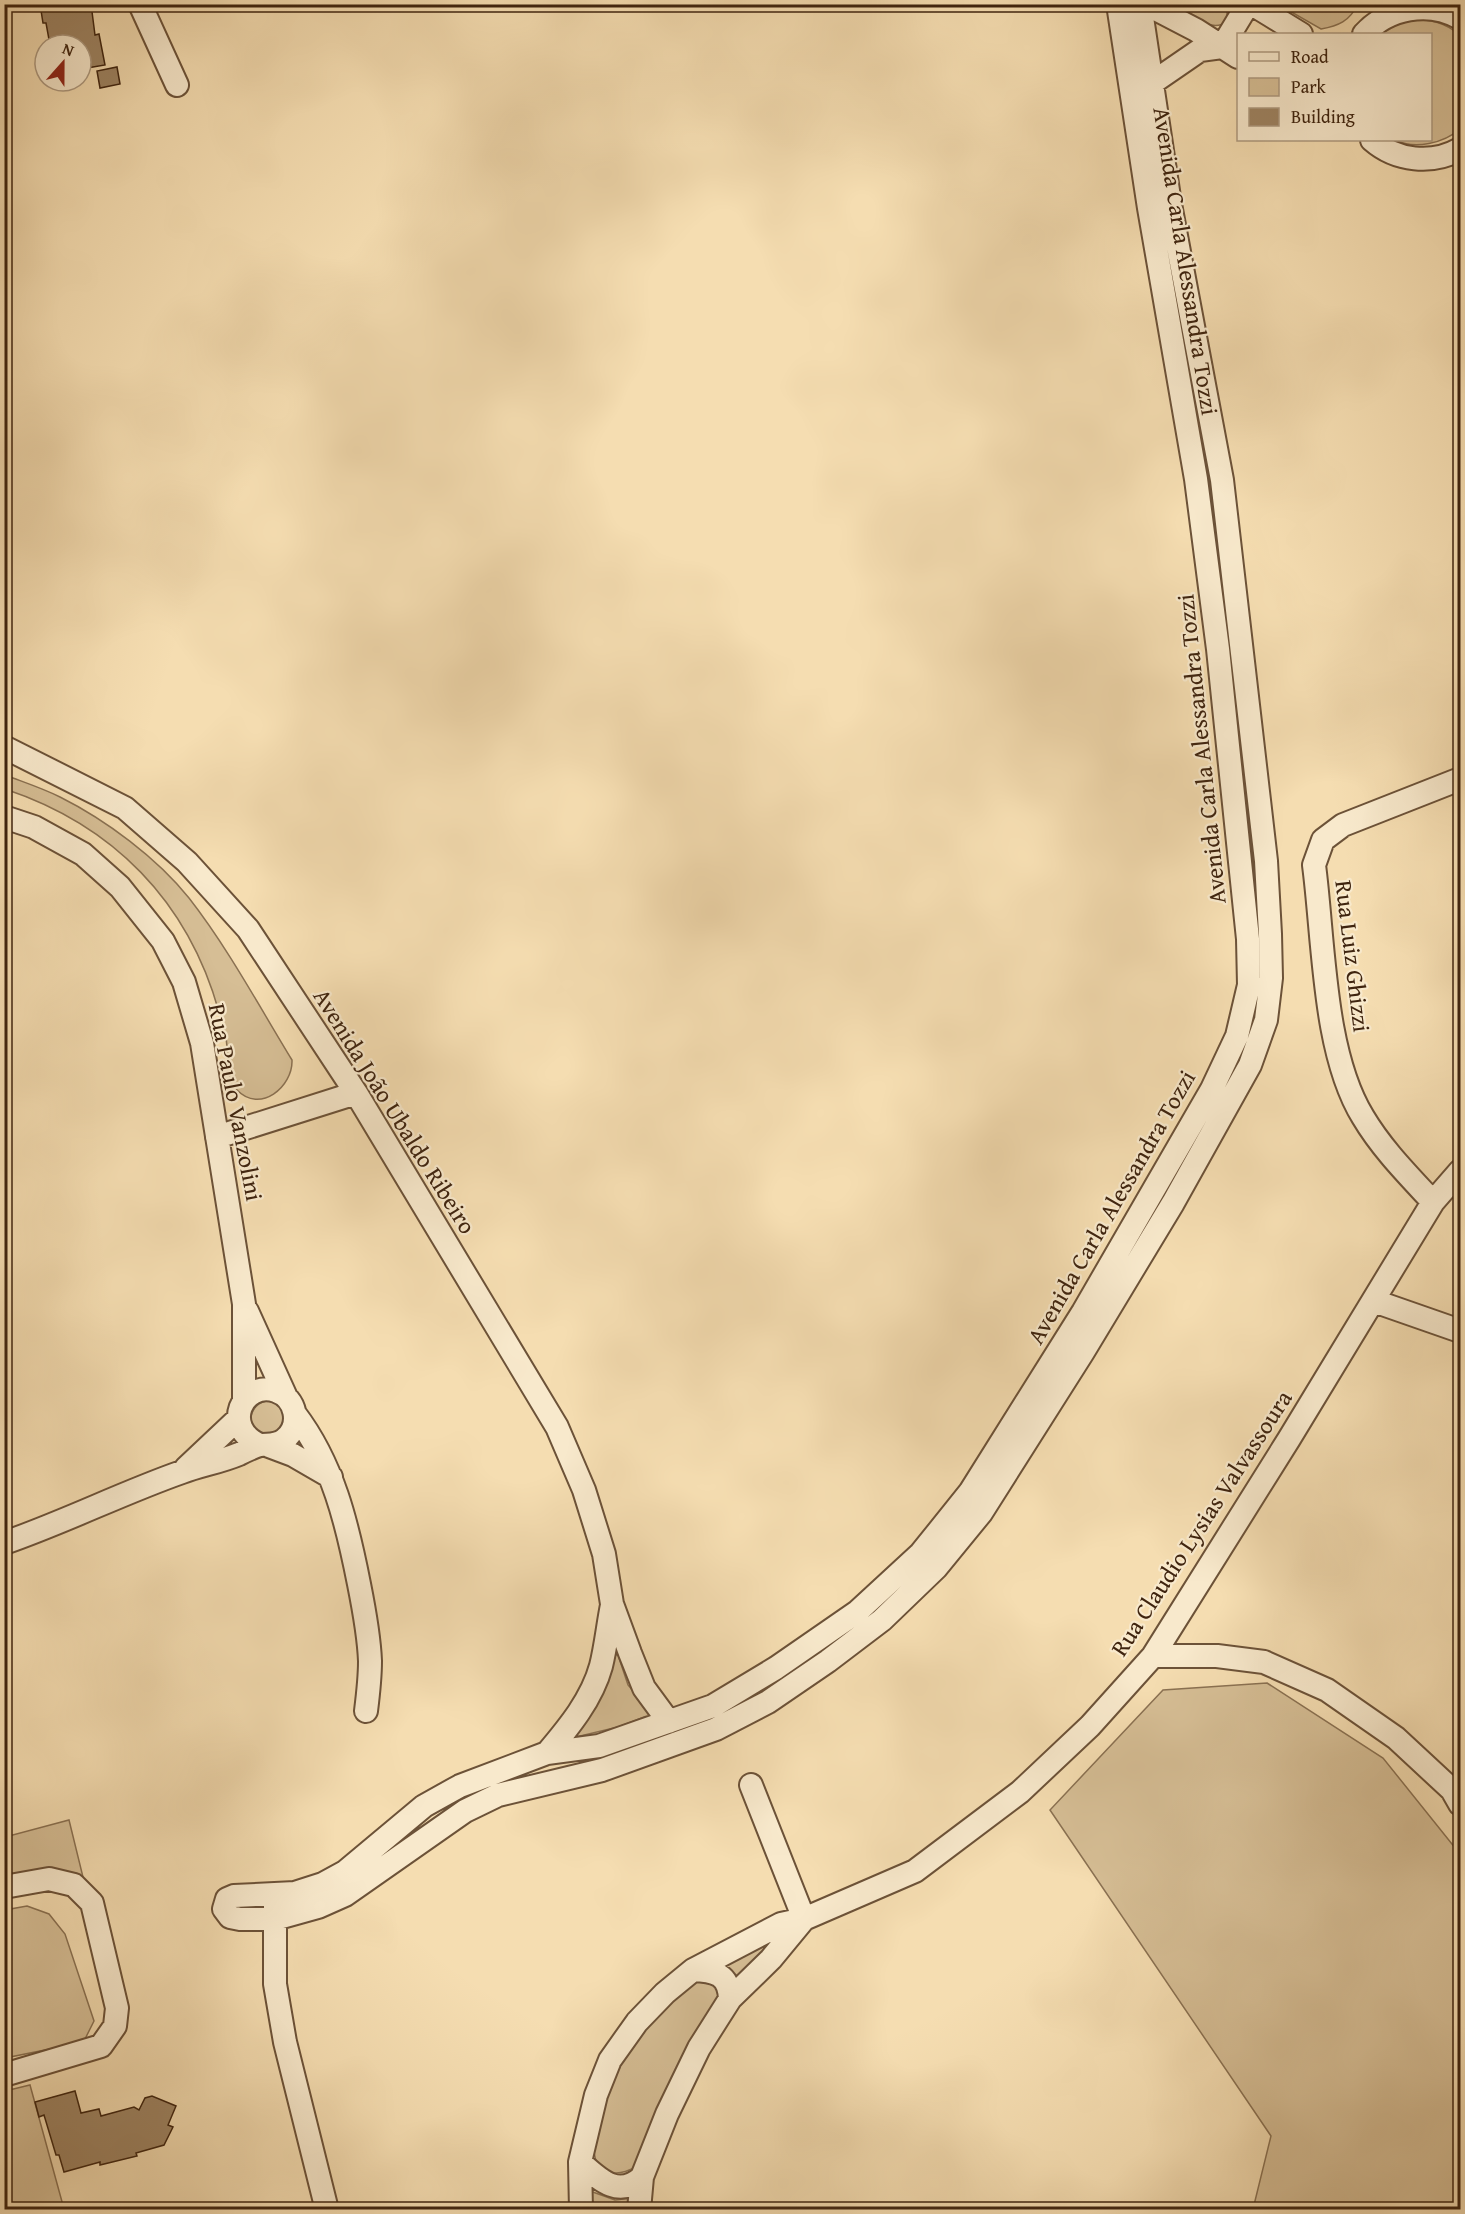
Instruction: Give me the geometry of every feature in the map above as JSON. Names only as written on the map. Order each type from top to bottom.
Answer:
[{"type":"street","points":[[140,4],[177,85]]},
{"type":"street","name":"Avenida Carla Alessandra Tozzi","points":[[1118,4],[1149,208],[1196,479],[1218,649],[1248,939],[1249,985],[1237,1036],[1212,1089],[1083,1312],[970,1492],[921,1553],[857,1612],[776,1668],[713,1706],[599,1746],[547,1753],[460,1785],[424,1806],[345,1872],[323,1884],[295,1893],[234,1896],[227,1899],[224,1909],[230,1917],[275,1919],[318,1907],[345,1895],[437,1828],[498,1795],[602,1770],[716,1729],[768,1702],[882,1620],[936,1568],[981,1513],[1083,1352],[1173,1203],[1250,1065],[1266,1020],[1271,978],[1266,861],[1222,480],[1170,204],[1140,4]]},
{"type":"street","points":[[1146,4],[1196,30],[1230,52]]},
{"type":"street","points":[[1238,33],[1250,4],[1299,33]]},
{"type":"street","points":[[1365,33],[1388,9],[1433,6],[1461,18]]},
{"type":"street","points":[[1230,52],[1237,35]]},
{"type":"street","points":[[1152,83],[1200,50],[1230,52]]},
{"type":"street","points":[[1373,141],[1380,147],[1403,157],[1428,159],[1458,153]]},
{"type":"street","name":"Avenida João Ubaldo Ribeiro","points":[[4,747],[125,808],[187,862],[248,929],[356,1093],[557,1426],[584,1490],[604,1554],[612,1604],[644,1688],[669,1722]]},
{"type":"street","name":"Rua Luiz Ghizzi","points":[[1433,1202],[1394,1161],[1362,1116],[1345,1076],[1333,1031],[1314,865],[1323,840],[1343,825],[1461,779]]},
{"type":"street","name":"Rua Paulo Vanzolini","points":[[4,817],[34,827],[83,855],[120,887],[163,941],[184,982],[202,1043],[244,1304],[241,1410]]},
{"type":"street","points":[[217,1137],[356,1093]]},
{"type":"street","name":"Rua Claudio Lysias Valvassoura","points":[[581,2210],[580,2162],[596,2095],[610,2060],[637,2022],[693,1970],[781,1924],[804,1919],[915,1871],[1020,1792],[1090,1726],[1153,1656],[1433,1202],[1461,1171]]},
{"type":"street","points":[[1374,1300],[1461,1331]]},
{"type":"street","name":"Rua Paulo Vanzolini","points":[[244,1304],[291,1406],[311,1436],[331,1478],[349,1534],[366,1623],[370,1662],[366,1711]]},
{"type":"street","points":[[4,1543],[183,1471],[278,1444],[292,1432],[291,1406],[278,1392],[269,1389],[250,1395],[241,1410],[183,1471]]},
{"type":"street","points":[[241,1410],[245,1436],[265,1446],[293,1455],[331,1478]]},
{"type":"street","name":"Avenida João Ubaldo Ribeiro","points":[[547,1753],[571,1724],[588,1697],[601,1667],[612,1604]]},
{"type":"street","points":[[1153,1656],[1217,1656],[1264,1662],[1327,1690],[1396,1738],[1458,1792]]},
{"type":"street","points":[[751,1785],[804,1919]]},
{"type":"street","points":[[4,1887],[49,1879],[74,1885],[92,1903],[117,2008],[115,2026],[101,2046],[4,2075]]},
{"type":"street","points":[[274,1895],[275,1984],[283,2030],[327,2210]]},
{"type":"street","name":"Rua Claudio Lysias Valvassoura","points":[[639,2210],[642,2177],[667,2114],[699,2048],[730,1999],[771,1959],[804,1919]]},
{"type":"street","points":[[693,1970],[716,1973],[725,1979],[730,1985],[730,1999]]},
{"type":"street","points":[[580,2162],[604,2183],[620,2187],[632,2186],[642,2177]]},
{"type":"green space","points":[[1175,5],[1222,5],[1227,12],[1227,21],[1215,26],[1208,24]]},
{"type":"green space","points":[[1279,5],[1357,5],[1343,22],[1321,29]]},
{"type":"green space","points":[[1408,19],[1423,20],[1436,22],[1460,35],[1460,129],[1446,138],[1420,145],[1398,141],[1432,141],[1432,33],[1378,33],[1388,25]]},
{"type":"green space","points":[[5,775],[53,794],[95,817],[130,841],[176,883],[217,937],[292,1060],[291,1070],[281,1088],[265,1098],[255,1099],[246,1097],[233,1085],[230,1079],[225,1035],[205,972],[188,935],[166,902],[141,872],[112,846],[80,823],[44,804],[5,789]]},
{"type":"green space","points":[[269,1401],[282,1406],[287,1419],[282,1432],[269,1437],[256,1432],[251,1419],[256,1406]]},
{"type":"green space","points":[[612,1655],[618,1655],[628,1685],[652,1714],[618,1727],[572,1736]]},
{"type":"green space","points":[[1267,1683],[1383,1758],[1460,1854],[1460,2209],[1253,2209],[1271,2136],[1050,1810],[1163,1690]]},
{"type":"green space","points":[[69,1820],[83,1877],[50,1873],[5,1874],[5,1837]]},
{"type":"green space","points":[[27,1906],[49,1914],[65,1934],[94,2021],[85,2039],[80,2043],[5,2058],[5,1910]]},
{"type":"green space","points":[[771,1942],[734,1985],[717,1963]]},
{"type":"green space","points":[[704,1976],[726,1988],[639,2164],[625,2172],[604,2170],[599,2166],[594,2150],[599,2114],[622,2061],[660,2008]]},
{"type":"green space","points":[[30,2085],[64,2209],[5,2209],[5,2091]]},
{"type":"green space","points":[[590,2191],[615,2200],[632,2198],[630,2209],[592,2209]]},
{"type":"building","points":[[40,4],[91,4],[95,35],[99,34],[105,65],[93,67],[93,33],[48,33],[46,23],[43,23]]},
{"type":"building","points":[[117,67],[120,84],[100,88],[97,71]]},
{"type":"building","points":[[75,2091],[81,2113],[99,2109],[101,2116],[134,2107],[139,2110],[145,2098],[152,2096],[176,2106],[168,2125],[173,2127],[164,2145],[136,2153],[137,2156],[100,2165],[100,2162],[64,2172],[59,2155],[56,2155],[44,2115],[39,2117],[35,2102]]}]
